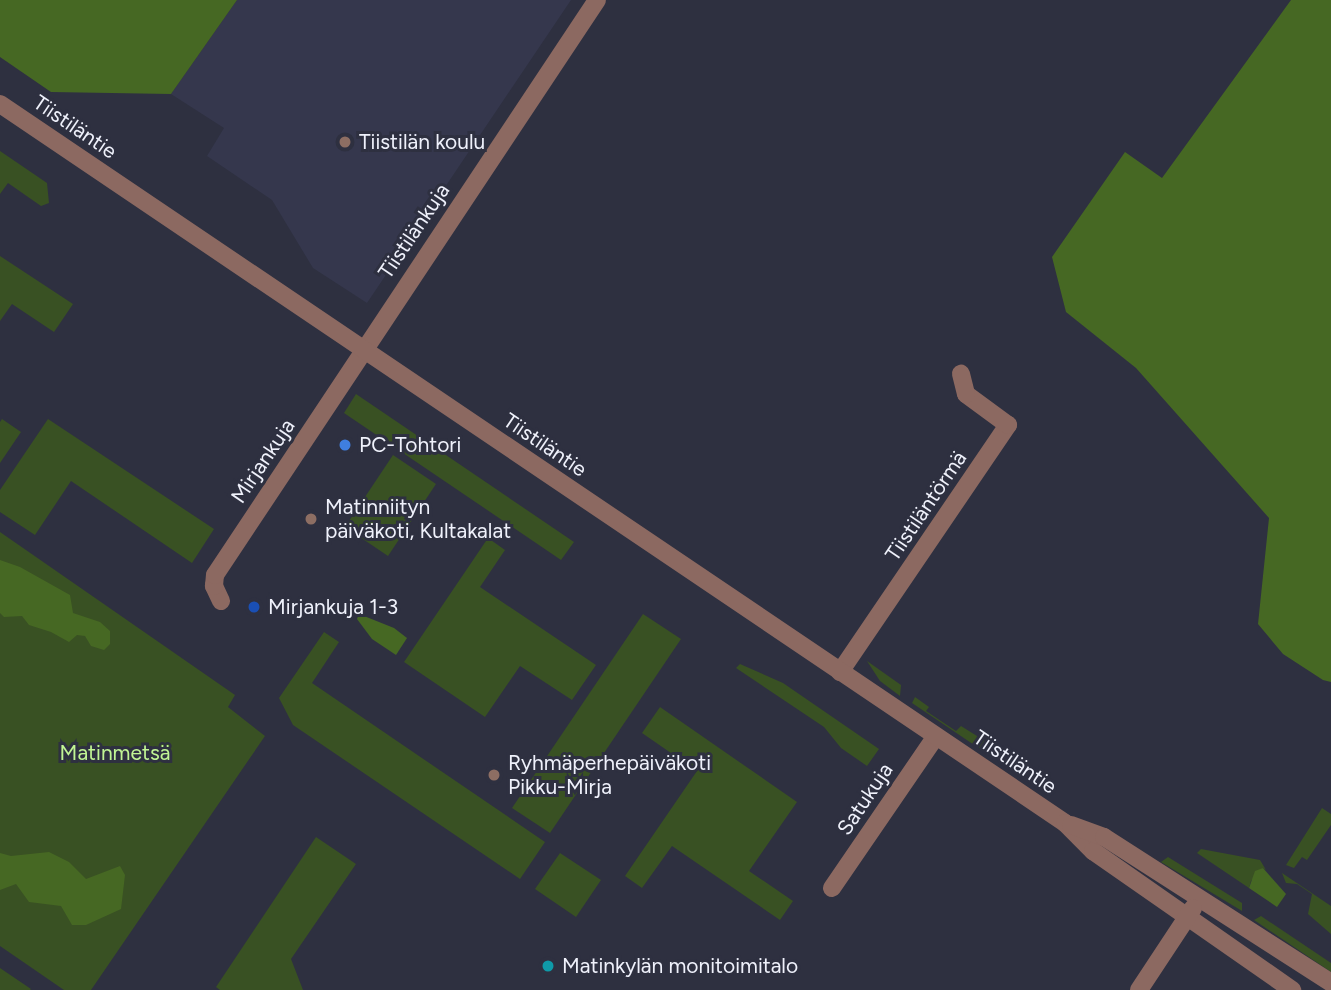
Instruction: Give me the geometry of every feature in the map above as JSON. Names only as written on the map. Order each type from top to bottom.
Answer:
[{"type":"street","name":"Tiistilänkuja","points":[[365,350],[379,325],[597,0]]},
{"type":"street","name":"Tiistiläntie","points":[[0,104],[1065,823],[1094,851],[1292,990]]},
{"type":"street","name":"Mirjankuja","points":[[221,601],[214,586],[215,575],[365,350]]},
{"type":"street","name":"Tiistiläntörmä","points":[[840,672],[1008,425],[966,394],[961,374]]},
{"type":"street","name":"Satukuja","points":[[832,888],[936,736]]},
{"type":"street","name":"Tiistiläntie","points":[[1065,823],[1104,837],[1331,983]]},
{"type":"street","points":[[1139,990],[1200,898]]},
{"type":"shaded area","name":"Tiistilän koulu","points":[[237,0],[571,0],[367,303],[313,268],[272,200],[207,156],[224,128],[171,94]]},
{"type":"green space","points":[[0,0],[237,0],[171,94],[51,92],[0,57]]},
{"type":"green space","points":[[1291,0],[1331,0],[1331,682],[1323,680],[1283,654],[1258,624],[1269,518],[1136,368],[1066,312],[1052,257],[1125,152],[1162,178]]},
{"type":"green space","points":[[0,151],[47,183],[49,203],[41,206],[8,183],[0,194]]},
{"type":"green space","points":[[0,256],[73,304],[54,332],[12,304],[0,321]]},
{"type":"green space","points":[[356,394],[574,542],[561,560],[344,413]]},
{"type":"green space","points":[[2,419],[21,432],[0,463],[0,422]]},
{"type":"green space","points":[[48,419],[214,529],[192,563],[71,481],[35,535],[0,512],[0,490]]},
{"type":"green space","points":[[393,455],[436,484],[388,556],[345,527]]},
{"type":"green space","name":"Matinmetsä","points":[[0,532],[235,695],[228,707],[265,736],[91,990],[64,990],[0,946]]},
{"type":"green space","points":[[488,538],[505,550],[480,587],[596,665],[572,700],[520,666],[485,717],[404,662]]},
{"type":"green space","points":[[0,560],[20,567],[70,595],[73,613],[100,622],[110,631],[110,644],[104,650],[91,646],[85,636],[77,635],[69,642],[51,632],[29,625],[22,616],[4,617],[0,613]]},
{"type":"green space","points":[[359,614],[394,628],[407,638],[396,655],[372,639],[357,619]]},
{"type":"green space","points":[[643,614],[681,639],[550,833],[512,808]]},
{"type":"green space","points":[[324,632],[339,642],[312,683],[545,842],[520,879],[293,725],[279,698]]},
{"type":"green space","points":[[867,661],[901,685],[900,696],[880,681]]},
{"type":"green space","points":[[740,664],[783,683],[879,749],[867,766],[841,748],[824,727],[736,668]]},
{"type":"green space","points":[[915,697],[929,707],[926,711],[956,731],[961,726],[1012,758],[1009,762],[989,755],[912,703]]},
{"type":"green space","points":[[660,707],[797,802],[749,871],[793,901],[780,920],[672,846],[642,888],[625,876],[697,771],[642,733]]},
{"type":"green space","points":[[1322,808],[1331,814],[1331,825],[1307,860],[1302,857],[1294,868],[1286,865]]},
{"type":"green space","points":[[316,837],[356,864],[291,959],[303,990],[220,990],[216,987]]},
{"type":"green space","points":[[1201,849],[1260,860],[1266,870],[1263,868],[1251,881],[1249,888],[1197,853]]},
{"type":"green space","points":[[49,852],[69,862],[86,879],[120,866],[125,875],[121,909],[86,925],[72,925],[61,906],[29,902],[16,884],[0,890],[0,853],[11,856]]},
{"type":"green space","points":[[560,853],[601,880],[576,917],[535,889]]},
{"type":"green space","points":[[1168,857],[1242,903],[1242,911],[1161,862]]},
{"type":"green space","points":[[1263,868],[1286,894],[1277,907],[1249,888],[1255,871]]},
{"type":"green space","points":[[1282,873],[1331,906],[1331,934],[1308,914],[1312,894],[1297,884],[1286,883]]},
{"type":"green space","points":[[1261,916],[1331,963],[1331,972],[1254,920]]},
{"type":"green space","points":[[0,968],[31,989],[0,990]]},
{"type":"place","name":"Tiistilän koulu","points":[[345,142]]},
{"type":"place","name":"PC-Tohtori","points":[[345,445]]},
{"type":"place","name":"Matinniityn päiväkoti, Kultakalat","points":[[311,519]]},
{"type":"place","name":"Mirjankuja 1-3","points":[[254,607]]},
{"type":"place","name":"Ryhmäperhepäiväkoti Pikku-Mirja","points":[[494,775]]},
{"type":"place","name":"Matinkylän monitoimitalo","points":[[548,966]]}]
